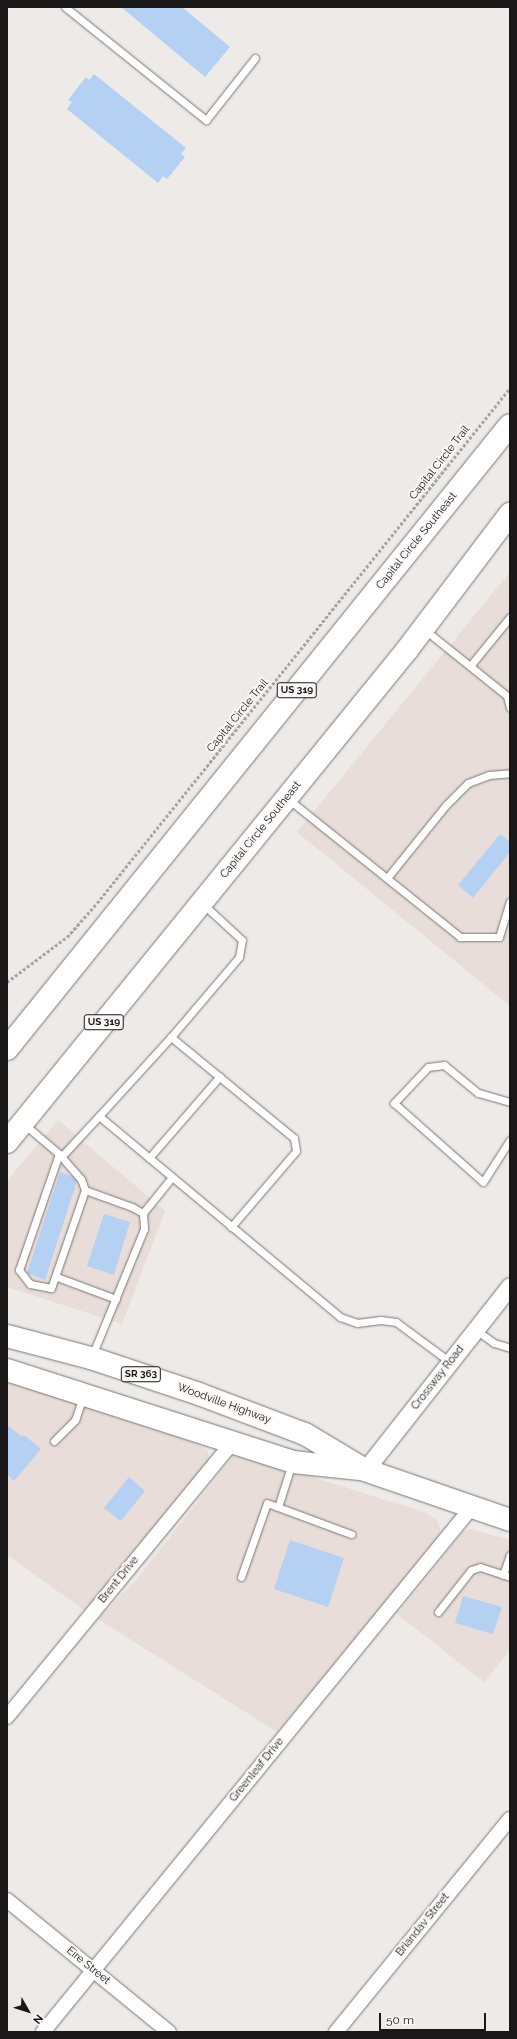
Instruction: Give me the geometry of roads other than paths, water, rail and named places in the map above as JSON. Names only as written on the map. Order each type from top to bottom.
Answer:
[{"type":"main road","name":"Capital Circle Southeast","points":[[7,1049],[510,425]]},
{"type":"main road","name":"Capital Circle Southeast","points":[[7,1142],[424,628],[510,514]]},
{"type":"main road","name":"Woodville Highway","points":[[13,1335],[91,1358],[199,1394],[305,1434],[365,1470],[510,1520]]},
{"type":"main road","name":"Woodville Highway","points":[[7,1370],[231,1444],[293,1462],[365,1470]]},
{"type":"street","name":"Crossway Road","points":[[365,1470],[510,1286]]},
{"type":"street","name":"Brent Drive","points":[[7,1717],[231,1444]]},
{"type":"street","name":"Greenleaf Drive","points":[[43,2032],[472,1507]]},
{"type":"street","name":"Briandav Street","points":[[336,2032],[510,1819]]},
{"type":"street","name":"Eire Street","points":[[7,1900],[169,2032]]},
{"type":"lane","points":[[65,7],[206,120],[255,58]]},
{"type":"lane","points":[[470,666],[510,617]]},
{"type":"lane","points":[[424,628],[470,666],[509,694],[510,708]]},
{"type":"lane","points":[[387,878],[446,805],[468,783],[489,775],[510,773]]},
{"type":"lane","points":[[286,798],[460,937],[499,937],[510,902]]},
{"type":"lane","points":[[22,1123],[60,1156],[81,1179],[85,1190],[57,1277],[51,1288],[30,1284],[18,1270],[60,1156],[99,1116],[171,1037],[239,957],[242,940],[201,903]]},
{"type":"lane","points":[[171,1037],[294,1138],[296,1151],[232,1227]]},
{"type":"lane","points":[[510,1102],[478,1093],[444,1065],[428,1067],[394,1103],[483,1182],[510,1140]]},
{"type":"lane","points":[[149,1158],[220,1076]]},
{"type":"lane","points":[[99,1116],[340,1317],[357,1323],[381,1320],[396,1322],[450,1362]]},
{"type":"lane","points":[[91,1358],[144,1229],[143,1213],[172,1177]]},
{"type":"lane","points":[[85,1190],[132,1207],[143,1213]]},
{"type":"lane","points":[[57,1277],[116,1299]]},
{"type":"lane","points":[[476,1330],[494,1343],[510,1348]]},
{"type":"lane","points":[[54,1440],[75,1420],[84,1395]]},
{"type":"lane","points":[[278,1507],[293,1462]]},
{"type":"lane","points":[[241,1577],[267,1503],[351,1534]]},
{"type":"lane","points":[[438,1612],[471,1570],[480,1567],[506,1576],[510,1555]]}]
